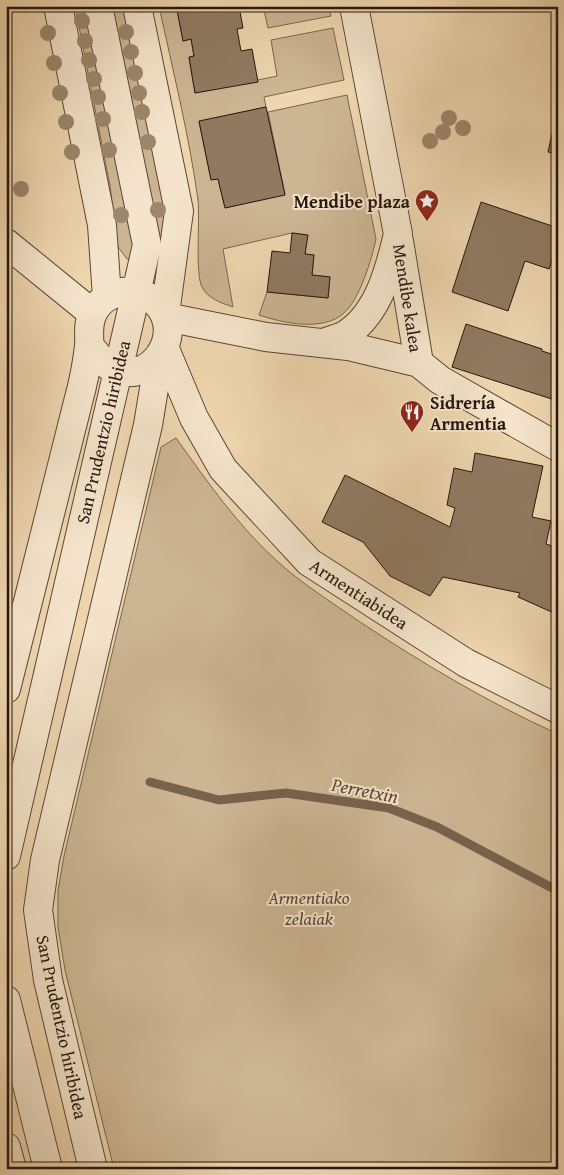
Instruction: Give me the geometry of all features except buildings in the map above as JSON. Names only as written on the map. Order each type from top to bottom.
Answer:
[{"type":"street","points":[[58,6],[102,226],[100,305]]},
{"type":"street","name":"San Prudentzio hiribidea","points":[[6,856],[147,245],[98,6]]},
{"type":"street","points":[[137,6],[179,212],[165,315]]},
{"type":"street","name":"Mendibe kalea","points":[[354,6],[398,234],[419,363]]},
{"type":"street","points":[[326,342],[347,335],[362,322],[391,262],[398,234]]},
{"type":"street","points":[[6,243],[100,305]]},
{"type":"street","points":[[100,305],[127,291],[136,292],[151,298],[165,315]]},
{"type":"street","name":"San Prudentzio hiribidea","points":[[6,689],[79,401],[89,345],[88,326],[100,305]]},
{"type":"street","name":"San Prudentzio hiribidea","points":[[93,1169],[48,980],[38,910],[45,860],[148,425],[162,353],[169,332],[165,315]]},
{"type":"street","name":"Mendibe kalea","points":[[165,315],[266,337],[326,342],[419,363],[440,380],[558,447]]},
{"type":"street","points":[[89,345],[104,363],[127,372],[143,369],[162,353]]},
{"type":"street","name":"Armentiabidea","points":[[162,353],[194,418],[224,469],[309,562],[466,663],[558,709]]},
{"type":"street","points":[[6,1000],[48,1169]]},
{"type":"street","points":[[6,1147],[12,1169]]},
{"type":"green space","points":[[75,6],[126,6],[169,216],[165,252],[151,259],[138,261],[127,259],[118,247],[110,186]]},
{"type":"green space","points":[[159,6],[197,6],[177,10],[183,41],[191,39],[194,56],[189,58],[195,93],[277,76],[271,40],[333,28],[344,80],[264,97],[266,107],[199,122],[211,179],[218,179],[225,208],[285,194],[268,112],[347,95],[376,239],[368,267],[355,298],[350,307],[335,319],[314,324],[303,324],[279,321],[259,315],[267,292],[328,298],[330,277],[312,275],[314,255],[305,254],[307,235],[292,233],[223,249],[233,307],[212,298],[202,287],[199,270],[198,200],[190,151]]},
{"type":"green space","points":[[263,6],[329,6],[331,16],[268,28]]},
{"type":"green space","name":"Armentiako zelaiak","points":[[176,438],[236,518],[277,561],[296,577],[357,620],[430,667],[506,709],[558,734],[558,1169],[114,1169],[65,970],[58,927],[58,891],[64,856],[161,447]]},
{"type":"waterway","name":"Perretxin","points":[[150,782],[219,800],[286,793],[389,808],[437,827],[558,891]]},
{"type":"place","name":"Mendibe plaza","points":[[427,222]]},
{"type":"place","name":"Sidrería Armentia","points":[[412,433]]}]
